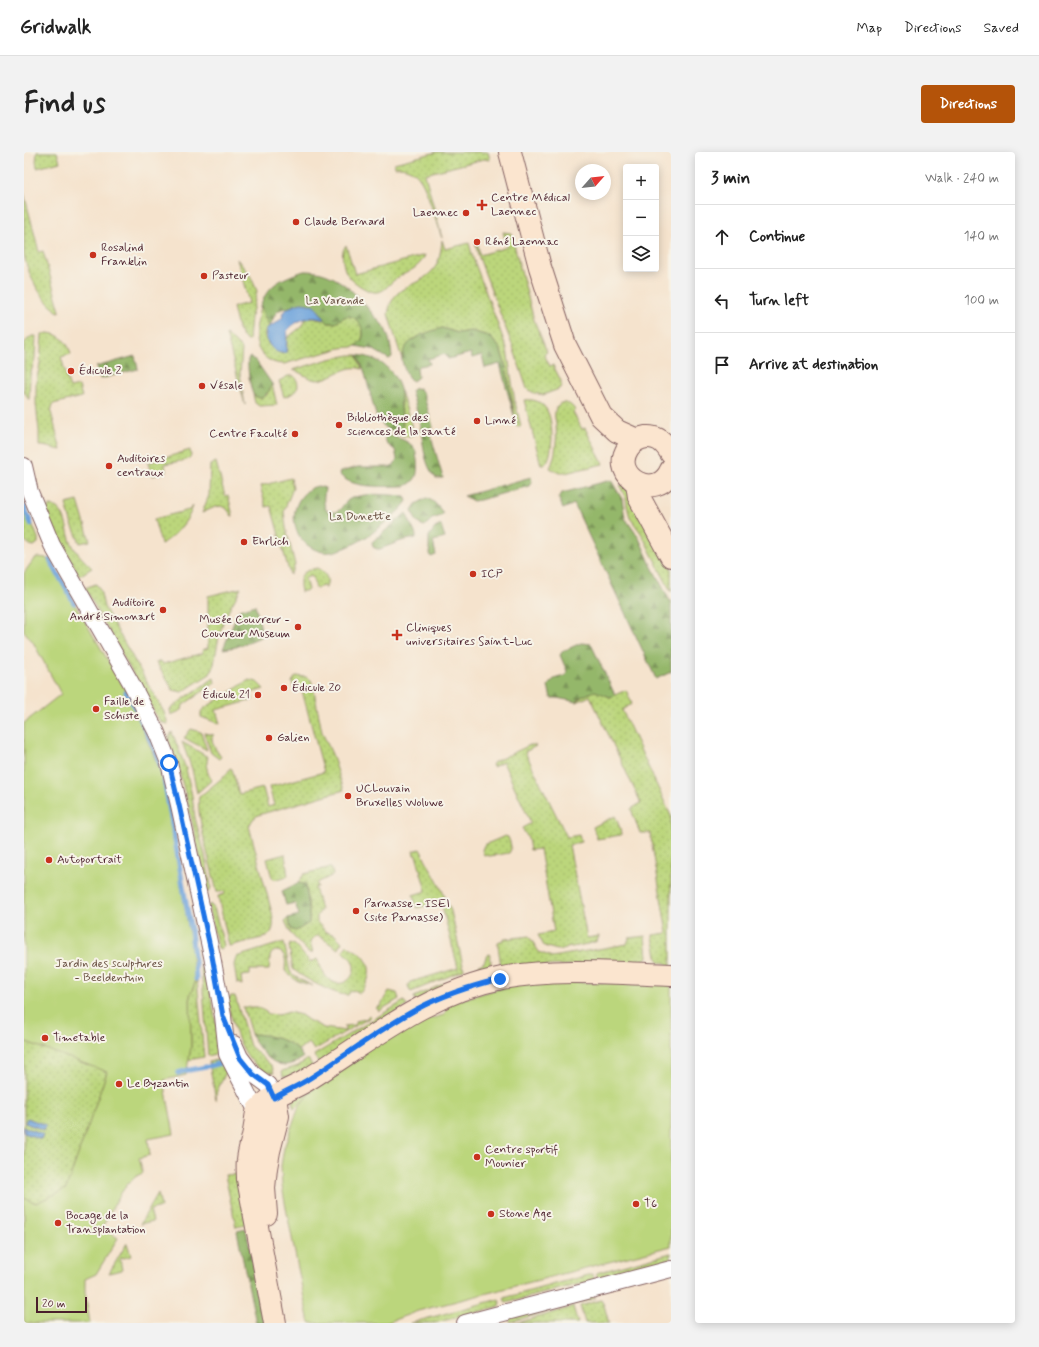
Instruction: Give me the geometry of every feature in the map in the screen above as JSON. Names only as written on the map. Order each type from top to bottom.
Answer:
[{"type":"street","points":[[510,152],[553,309],[565,344],[601,416],[617,431],[631,448]]},
{"type":"street","points":[[643,437],[657,438],[666,444],[671,468],[661,482],[649,486],[637,483],[629,476],[624,464],[631,448],[643,437]]},
{"type":"street","points":[[24,466],[30,492],[52,545],[130,681],[157,733],[169,763],[223,1016],[227,1054],[257,1112],[255,1130],[248,1159],[248,1179],[275,1323]]},
{"type":"street","points":[[637,483],[639,497],[671,556]]},
{"type":"street","points":[[257,1112],[274,1098],[306,1081],[366,1040],[417,1009],[434,1000],[470,987],[500,979],[528,974],[562,972],[671,975]]},
{"type":"street","points":[[223,1016],[240,1058],[253,1074],[268,1085],[274,1098],[278,1116],[269,1151],[264,1188],[267,1218],[289,1323]]},
{"type":"street","points":[[465,1323],[671,1268]]},
{"type":"green space","points":[[37,152],[57,152],[60,162],[37,168]]},
{"type":"green space","points":[[437,152],[488,152],[490,160],[484,159],[425,174],[442,238],[426,190],[420,178],[416,173],[410,170],[395,167],[394,163]]},
{"type":"green space","points":[[24,193],[39,252],[43,251],[60,311],[58,312],[40,293],[28,270],[24,254]]},
{"type":"green space","points":[[503,232],[511,233],[534,320],[547,352],[544,354],[550,366],[553,365],[561,381],[561,386],[559,389],[543,395],[534,393],[527,389],[478,255],[475,241],[477,241],[480,255],[507,247]]},
{"type":"green space","points":[[442,240],[445,249],[469,243],[473,258],[507,349],[515,402],[521,426],[517,427],[506,367],[500,348],[489,336],[471,331],[458,333],[442,328],[406,347],[402,359],[388,314],[391,304],[395,296],[400,291],[427,276],[433,270],[439,260]]},
{"type":"green space","points":[[346,245],[355,274],[425,255],[417,266],[397,278],[384,290],[372,292],[356,283],[347,273],[342,257]]},
{"type":"green space","points":[[237,259],[251,277],[257,291],[251,317],[248,341],[244,339],[239,331],[233,307],[249,303]]},
{"type":"green space","name":"La Varende","points":[[304,271],[325,274],[334,278],[358,297],[384,327],[390,341],[392,357],[389,359],[372,349],[356,346],[362,340],[363,332],[355,318],[347,316],[335,323],[328,323],[313,306],[309,304],[298,304],[277,312],[269,326],[260,307],[266,294],[272,286],[280,281]]},
{"type":"green space","points":[[260,307],[269,326],[266,330],[266,339],[271,347],[283,354],[287,351],[287,338],[301,327],[305,319],[325,319],[328,323],[335,323],[345,317],[351,316],[359,321],[361,325],[363,335],[362,339],[360,343],[354,347],[341,348],[284,364],[278,364],[269,360],[263,355],[257,343],[256,329]]},
{"type":"green space","points":[[442,328],[458,333],[471,331],[489,336],[500,348],[506,367],[514,416],[500,364],[485,368],[482,355],[472,358],[471,353],[448,359],[445,354],[428,359],[430,364],[419,366],[417,368],[418,377],[413,381],[408,378],[402,360],[406,347],[423,334]]},
{"type":"green space","points":[[48,333],[60,337],[66,342],[71,354],[61,357],[70,388],[79,386],[82,397],[53,404],[51,412],[61,450],[39,446],[36,382],[40,364],[42,334]]},
{"type":"green space","points":[[226,334],[242,349],[240,374],[245,405]]},
{"type":"green space","points":[[32,336],[36,336],[35,358],[30,376],[29,400],[24,391],[24,344]]},
{"type":"green space","points":[[357,355],[362,369],[351,368],[317,380],[311,379],[293,370],[329,359]]},
{"type":"green space","points":[[357,355],[372,358],[378,361],[394,376],[401,393],[403,426],[402,436],[387,429],[377,419],[364,370]]},
{"type":"green space","points":[[135,356],[138,369],[100,379],[96,367]]},
{"type":"green space","points":[[250,357],[256,361],[272,384],[269,391],[262,398],[255,396],[252,391],[248,367],[248,359]]},
{"type":"green space","points":[[288,376],[294,376],[297,380],[298,387],[294,392],[284,397],[279,381]]},
{"type":"green space","points":[[272,384],[277,405],[259,406],[255,403],[253,394],[257,397],[266,396]]},
{"type":"green space","points":[[419,388],[423,393],[433,427],[429,429],[443,478],[436,478],[429,467],[425,456],[419,421],[411,391]]},
{"type":"green space","points":[[401,391],[414,434],[410,437],[402,436],[403,425]]},
{"type":"green space","points":[[524,400],[539,402],[544,406],[550,418],[552,432],[551,448],[549,458],[544,465],[541,465]]},
{"type":"green space","points":[[561,403],[568,403],[574,408],[575,410],[573,412],[582,429],[585,428],[603,464],[565,473],[559,473],[550,468],[556,447],[555,411],[556,407]]},
{"type":"green space","points":[[386,435],[405,441],[412,445],[415,450],[417,468],[415,479],[412,482],[405,486],[370,486],[352,483],[339,474],[340,472],[358,467],[389,467],[394,465],[397,459],[395,450],[387,444],[385,438]]},
{"type":"green space","points":[[190,450],[191,456],[187,460],[165,464],[166,472],[152,476],[148,463]]},
{"type":"green space","points":[[216,462],[225,496],[228,495],[233,516],[227,509],[221,506],[202,513],[209,495],[210,465]]},
{"type":"green space","points":[[531,477],[532,482],[529,486],[480,500],[473,501],[464,496]]},
{"type":"green space","points":[[291,478],[293,488],[284,511],[286,528],[295,565],[290,575],[271,506],[266,507],[260,486]]},
{"type":"green space","points":[[611,480],[622,499],[625,518],[639,538],[671,603],[671,672],[656,679],[574,504],[563,509],[559,498],[562,493]]},
{"type":"green space","points":[[627,482],[671,568],[671,592],[641,533],[630,518],[626,499],[620,486]]},
{"type":"green space","name":"La Dunette","points":[[318,486],[325,488],[324,505],[327,511],[332,512],[336,512],[348,500],[358,496],[378,494],[405,496],[407,501],[401,509],[365,538],[343,549],[323,552],[306,544],[301,538],[297,530],[294,514],[301,497],[313,487]]},
{"type":"green space","points":[[427,498],[436,505],[443,514],[432,519],[425,526],[418,522],[412,510],[416,504]]},
{"type":"green space","points":[[78,501],[90,541],[80,543],[71,522],[66,504]]},
{"type":"green space","points":[[24,503],[38,538],[38,543],[34,546],[30,545],[24,540]]},
{"type":"green space","points":[[50,506],[56,507],[60,510],[74,548],[92,568],[79,576],[50,522],[45,509]]},
{"type":"green space","points":[[193,506],[188,517],[180,528],[171,538],[161,544],[154,519],[189,510]]},
{"type":"green space","points":[[406,513],[416,538],[401,541],[380,549],[373,547],[372,542]]},
{"type":"green space","points":[[441,525],[445,538],[433,541],[436,555],[431,557],[429,549],[429,536],[435,528]]},
{"type":"green space","name":"Jardin des sculptures - Beeldentuin","points":[[38,557],[46,558],[50,562],[126,691],[159,767],[167,801],[190,938],[195,983],[190,995],[191,1047],[186,1075],[164,1080],[174,1134],[148,1139],[150,1155],[139,1158],[143,1173],[136,1176],[124,1189],[102,1228],[118,1238],[96,1274],[85,1279],[85,1292],[90,1323],[24,1323],[24,1198],[36,1203],[66,1189],[107,1072],[24,1041],[24,723],[61,694],[33,642],[24,631],[24,573],[34,559]]},
{"type":"green space","points":[[317,568],[327,579],[327,586],[325,589],[324,586],[316,588],[312,576],[305,578],[308,590],[301,592],[300,579],[304,573],[311,569]]},
{"type":"green space","points":[[96,584],[100,589],[104,607],[164,712],[168,724],[160,722],[85,588]]},
{"type":"green space","points":[[241,588],[224,619],[214,664],[210,674],[182,692],[173,690],[156,662],[161,661],[163,664],[203,653],[202,650],[208,648],[208,596]]},
{"type":"green space","points":[[255,605],[263,636],[236,647],[223,649],[239,610]]},
{"type":"green space","points":[[581,643],[591,644],[615,695],[610,697],[595,691],[581,697],[577,702],[551,698],[548,686],[554,679],[566,675],[567,671],[560,655],[563,651]]},
{"type":"green space","points":[[296,676],[306,677],[311,680],[322,732],[332,754],[344,790],[258,815],[253,819],[249,826],[272,913],[273,926],[271,932],[266,937],[229,946],[218,896],[225,894],[224,891],[217,892],[202,829],[198,805],[199,797],[227,774],[230,768],[232,769],[239,794],[263,788],[268,807],[274,805],[269,787],[324,772],[301,687],[294,689],[292,682]]},
{"type":"green space","points":[[214,678],[215,683],[183,705],[182,710],[171,715],[170,710],[179,702]]},
{"type":"green space","points":[[249,680],[257,682],[264,689],[251,693],[253,700],[216,710],[220,724],[201,717],[201,712],[203,709]]},
{"type":"green space","points":[[595,690],[610,697],[626,690],[632,704],[622,710],[671,816],[671,966],[663,962],[661,963],[658,960],[653,937],[653,935],[667,933],[650,833],[640,833],[631,809],[641,803],[590,696],[577,702],[581,697]]},
{"type":"green space","points":[[191,729],[201,732],[207,750],[184,738]]},
{"type":"green space","points":[[172,732],[186,769],[195,818],[205,855],[211,886],[208,893],[206,891],[186,795],[168,739]]},
{"type":"green space","points":[[204,733],[214,735],[212,740],[221,757],[219,759],[211,753]]},
{"type":"green space","points":[[182,742],[208,757],[207,768],[212,780],[197,793],[192,769]]},
{"type":"green space","points":[[530,745],[536,746],[525,752],[567,837],[579,835],[581,842],[569,845],[587,938],[599,936],[597,941],[592,943],[557,950],[544,946],[538,935],[554,932],[540,849],[530,850],[528,838],[522,828],[531,823],[503,762],[493,767],[492,765],[494,762]]},
{"type":"green space","points":[[615,816],[621,835],[597,839],[593,827]]},
{"type":"green space","points":[[505,836],[508,837],[511,845],[509,853],[490,856],[484,855],[482,850],[484,845]]},
{"type":"green space","points":[[420,849],[442,890],[451,911],[464,970],[411,992],[408,986],[410,982],[458,968],[441,902],[417,908],[413,895],[426,891],[416,855],[414,855],[413,851]]},
{"type":"green space","points":[[285,854],[288,876],[280,879],[272,878],[267,859]]},
{"type":"green space","points":[[331,867],[333,875],[317,883],[318,887],[315,887],[321,910],[317,916],[317,922],[326,932],[335,935],[342,942],[338,949],[319,936],[316,937],[312,939],[310,943],[313,952],[309,953],[291,934],[285,921],[288,918],[288,920],[309,923],[306,885],[298,883],[304,874]]},
{"type":"green space","points":[[298,883],[306,884],[309,923],[296,931],[292,930],[288,918],[299,915],[295,903],[286,905],[282,891]]},
{"type":"green space","points":[[210,904],[214,908],[224,945],[221,949],[218,948],[208,906]]},
{"type":"green space","points":[[529,936],[539,952],[552,957],[627,944],[629,938],[645,936],[647,957],[637,963],[501,966],[498,942],[505,939]]},
{"type":"green space","points":[[284,942],[290,971],[294,976],[313,986],[296,980],[285,971],[284,956],[277,951],[271,954],[269,970],[250,970],[250,975],[241,976],[242,985],[237,983],[234,965],[236,957]]},
{"type":"green space","points":[[290,943],[295,945],[310,962],[317,959],[328,979],[335,983],[347,981],[354,971],[354,965],[350,958],[343,952],[347,945],[363,956],[368,965],[369,975],[366,985],[360,993],[354,990],[348,995],[327,989],[311,981],[293,969],[289,946]]},
{"type":"green space","points":[[490,954],[490,969],[487,968],[485,971],[471,976],[469,972],[484,962],[487,955]]},
{"type":"green space","points":[[204,963],[222,1052],[208,1056],[201,965]]},
{"type":"green space","points":[[463,975],[466,981],[416,1002],[414,997]]},
{"type":"green space","points":[[197,979],[204,1057],[188,1060],[191,1047],[190,995]]},
{"type":"green space","name":"Centre sportif Mounier","points":[[522,982],[671,983],[671,1246],[418,1311],[386,1323],[311,1323],[308,1318],[282,1186],[281,1166],[284,1148],[299,1106],[319,1082],[400,1027],[444,1015],[449,1003]]},
{"type":"green space","points":[[389,991],[397,993],[399,999],[379,1011],[376,1008],[378,1006],[379,1008]]},
{"type":"green space","points":[[231,996],[235,996],[250,1046],[272,1066],[274,1073],[263,1070],[247,1055],[232,1021],[227,999]]},
{"type":"green space","points":[[404,1001],[407,1006],[319,1064],[314,1055]]},
{"type":"green space","points":[[243,1007],[258,1007],[269,1014],[278,1015],[289,1012],[301,1015],[324,1028],[345,1031],[345,1026],[355,1025],[355,1021],[366,1019],[369,1015],[371,1017],[314,1050],[309,1043],[298,1050],[276,1039],[264,1035],[251,1034]]},
{"type":"green space","points":[[106,1024],[113,1033],[113,1038],[122,1044],[131,1056],[140,1064],[148,1092],[147,1115],[139,1139],[108,1189],[96,1195],[80,1207],[66,1230],[62,1248],[67,1270],[68,1283],[66,1294],[62,1291],[59,1272],[55,1270],[51,1272],[43,1271],[38,1252],[30,1249],[24,1251],[24,1203],[36,1208],[74,1193],[93,1126],[107,1090],[110,1075],[107,1072],[66,1190],[36,1203],[24,1198],[24,1041],[96,1067],[90,1041],[96,1027]]},
{"type":"green space","points":[[251,1034],[269,1036],[282,1040],[294,1046],[303,1058],[287,1065],[274,1062],[264,1054],[256,1044]]},
{"type":"green space","points":[[223,1058],[227,1070],[217,1091],[216,1100],[209,1062]]},
{"type":"green space","points":[[308,1059],[314,1068],[294,1077],[283,1076],[282,1071],[298,1066]]},
{"type":"green space","points":[[319,1085],[294,1108],[291,1098]]},
{"type":"green space","points":[[237,1174],[246,1225],[236,1227],[225,1175]]},
{"type":"green space","points":[[158,1193],[161,1207],[150,1210],[153,1221],[140,1224]]},
{"type":"green space","points":[[246,1229],[265,1323],[256,1323],[237,1231]]},
{"type":"green space","points":[[127,1243],[131,1256],[120,1259],[122,1270],[109,1273]]},
{"type":"green space","points":[[671,1253],[671,1259],[598,1279],[596,1273]]},
{"type":"green space","points":[[592,1274],[595,1280],[506,1303],[504,1298]]},
{"type":"green space","points":[[593,1296],[596,1298],[510,1322],[510,1318]]},
{"type":"green space","points":[[499,1299],[501,1306],[435,1323],[410,1323]]},
{"type":"green space","points":[[601,1300],[609,1323],[585,1323],[580,1306]]},
{"type":"green space","points":[[573,1307],[578,1323],[517,1323]]},
{"type":"water","points":[[301,303],[310,304],[313,306],[325,319],[308,318],[296,323],[287,331],[286,353],[277,352],[270,346],[266,338],[266,329],[280,320],[284,311]]},
{"type":"water","points":[[27,1118],[46,1125],[44,1130],[25,1123]]},
{"type":"water","points":[[24,1127],[43,1134],[41,1139],[24,1133]]},
{"type":"waterway","points":[[24,506],[31,524]]},
{"type":"waterway","points":[[50,560],[74,603]]},
{"type":"waterway","points":[[126,692],[136,709]]},
{"type":"waterway","points":[[140,718],[163,773],[191,931],[194,956]]},
{"type":"waterway","points":[[195,960],[196,979]]},
{"type":"waterway","points":[[210,1066],[221,1063]]},
{"type":"waterway","points":[[190,1070],[206,1067]]},
{"type":"waterway","points":[[178,1073],[188,1070]]},
{"type":"place","name":"Centre Médical Laennec","points":[[482,205]]},
{"type":"place","name":"Laennec","points":[[466,213]]},
{"type":"place","name":"Claude Bernard","points":[[296,222]]},
{"type":"place","name":"Réné Laennac","points":[[477,242]]},
{"type":"place","name":"Rosalind Franklin","points":[[93,255]]},
{"type":"place","name":"Pasteur","points":[[204,276]]},
{"type":"place","name":"Édicule 2","points":[[71,371]]},
{"type":"place","name":"Vésale","points":[[202,386]]},
{"type":"place","name":"Linné","points":[[477,421]]},
{"type":"place","name":"Bibliothèque des sciences de la santé","points":[[339,425]]},
{"type":"place","name":"Centre Faculté","points":[[295,434]]},
{"type":"place","name":"Auditoires centraux","points":[[109,466]]},
{"type":"place","name":"Ehrlich","points":[[244,542]]},
{"type":"place","name":"ICP","points":[[473,574]]},
{"type":"place","name":"Auditoire André Simonart","points":[[163,610]]},
{"type":"place","name":"Musée Couvreur - Couvreur Museum","points":[[298,627]]},
{"type":"place","name":"Cliniques universitaires Saint-Luc","points":[[397,635]]},
{"type":"place","name":"Édicule 20","points":[[284,688]]},
{"type":"place","name":"Édicule 21","points":[[258,695]]},
{"type":"place","name":"Faille de Schiste","points":[[96,709]]},
{"type":"place","name":"Galien","points":[[269,738]]},
{"type":"place","name":"UCLouvain Bruxelles Woluwe","points":[[348,796]]},
{"type":"place","name":"Autoportrait","points":[[49,860]]},
{"type":"place","name":"Parnasse - ISEI (site Parnasse)","points":[[356,911]]},
{"type":"place","name":"Timetable","points":[[45,1038]]},
{"type":"place","name":"Le Byzantin","points":[[119,1084]]},
{"type":"place","name":"Centre sportif Mounier","points":[[477,1157]]},
{"type":"place","name":"T6","points":[[636,1204]]},
{"type":"place","name":"Stone Age","points":[[491,1214]]},
{"type":"place","name":"Bocage de la Transplantation","points":[[58,1223]]},
{"type":"route","points":[[169,763],[212,956],[223,1016],[240,1058],[253,1074],[268,1085],[274,1098],[286,1090],[306,1081],[366,1040],[434,1000],[470,987],[500,979]]}]
